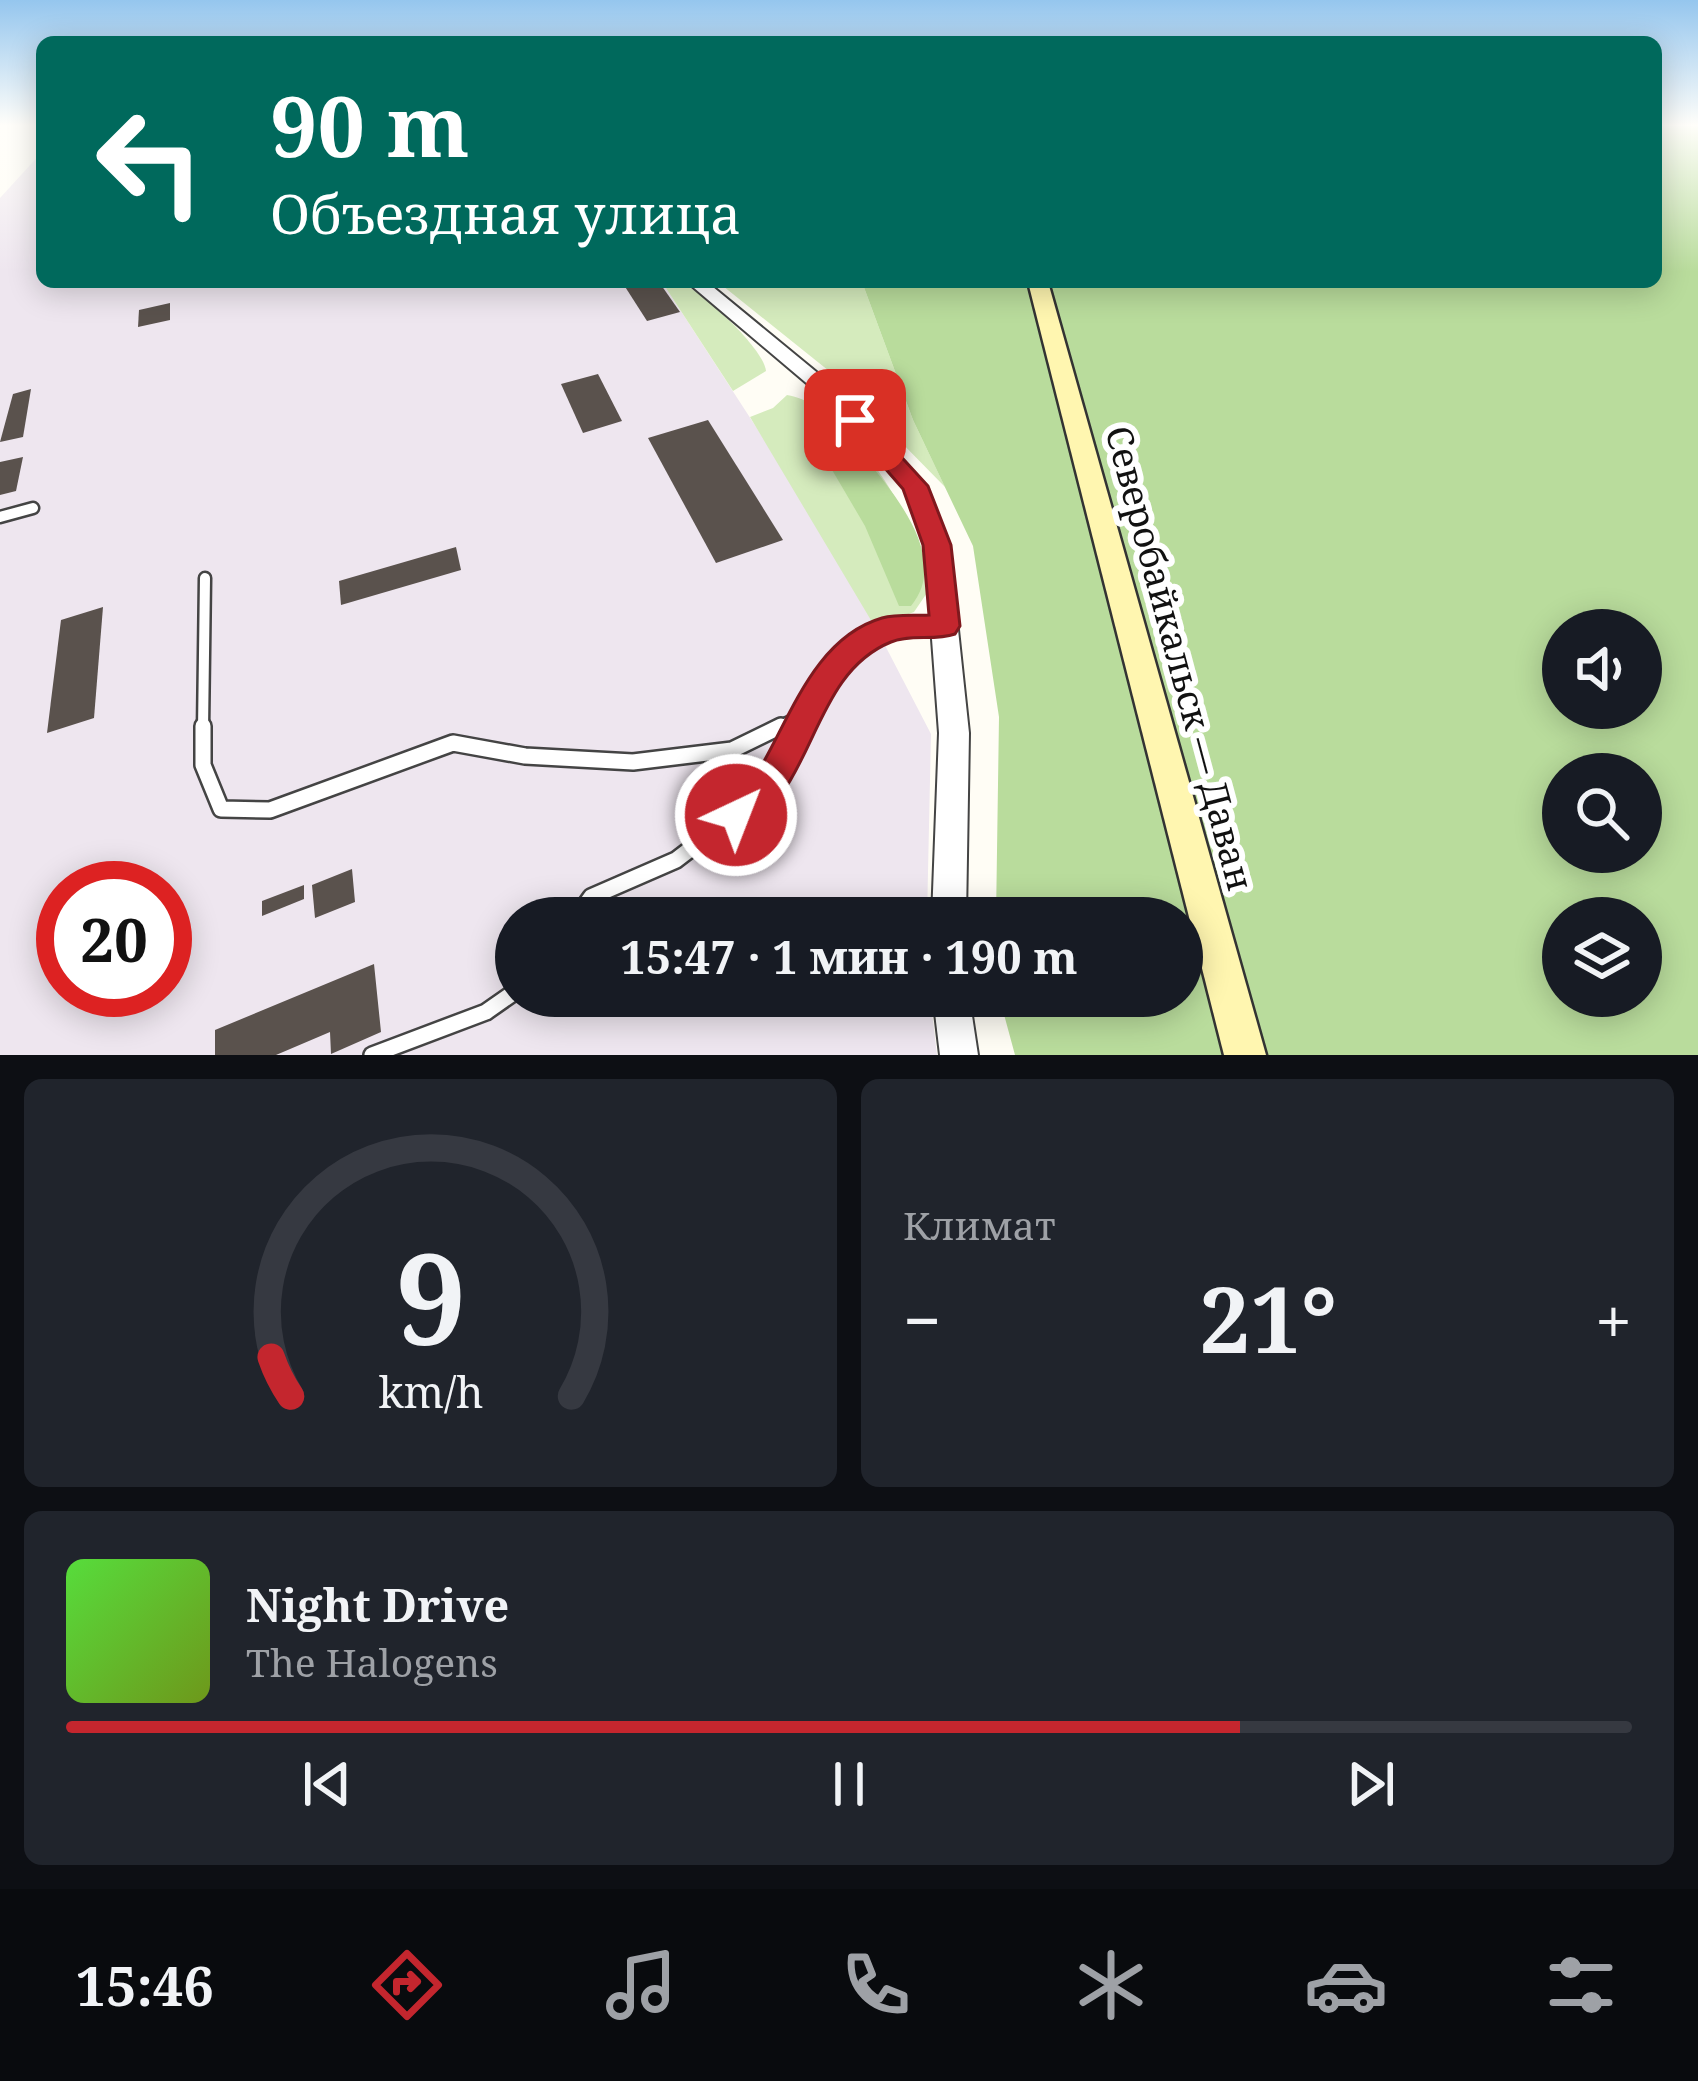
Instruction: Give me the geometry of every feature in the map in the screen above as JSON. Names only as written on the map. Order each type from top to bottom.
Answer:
[{"type":"main road","name":"Северобайкальск — Даван","points":[[1040,288],[1245,1055]]},
{"type":"street","points":[[703,288],[824,388],[915,486],[937,545],[945,626],[954,734],[950,897]]},
{"type":"street","points":[[954,1017],[959,1055]]},
{"type":"lane","points":[[0,517],[33,508]]},
{"type":"lane","points":[[205,578],[203,765],[220,809],[270,811],[453,743],[525,756],[633,762],[732,750],[803,715]]},
{"type":"lane","points":[[591,897],[676,860],[765,792],[803,715],[840,662],[886,629],[945,626]]},
{"type":"lane","points":[[372,1055],[495,1006]]},
{"type":"shaded area","points":[[23,173],[36,173],[36,288],[666,288],[834,547],[931,734],[927,897],[495,897],[495,1017],[932,1017],[937,1055],[0,1055],[0,198]]},
{"type":"green space","points":[[1662,173],[1698,173],[1698,1055],[1015,1055],[1005,1017],[1203,1017],[1203,897],[996,897],[999,717],[973,546],[913,420],[864,288],[1662,288]]},
{"type":"green space","points":[[666,288],[691,288],[744,336],[763,361],[766,371],[733,391]]},
{"type":"green space","points":[[725,288],[864,288],[913,420],[945,487],[839,379]]},
{"type":"green space","points":[[787,395],[811,403],[835,420],[858,444],[898,503],[914,533],[931,587],[914,612],[875,627],[750,417],[773,408]]},
{"type":"green space","points":[[838,453],[866,459],[915,530],[924,569],[911,606],[899,606],[865,526],[828,463]]},
{"type":"building","points":[[626,288],[663,288],[680,312],[647,321]]},
{"type":"building","points":[[170,303],[170,320],[138,327],[139,310]]},
{"type":"building","points":[[598,374],[622,421],[583,433],[561,384]]},
{"type":"building","points":[[31,389],[23,437],[0,442],[13,394]]},
{"type":"building","points":[[708,420],[783,540],[716,563],[648,438]]},
{"type":"building","points":[[23,457],[16,491],[0,495],[0,462]]},
{"type":"building","points":[[456,547],[461,570],[341,605],[339,581]]},
{"type":"building","points":[[103,607],[94,718],[47,733],[61,620]]},
{"type":"building","points":[[352,869],[355,902],[315,918],[312,885]]},
{"type":"building","points":[[304,885],[304,899],[262,916],[262,901]]},
{"type":"building","points":[[374,964],[381,1032],[331,1054],[330,1032],[276,1055],[215,1055],[215,1030]]},
{"type":"route","points":[[736,815],[765,792],[803,715],[840,662],[886,629],[945,626],[937,545],[915,486],[855,420]]}]
